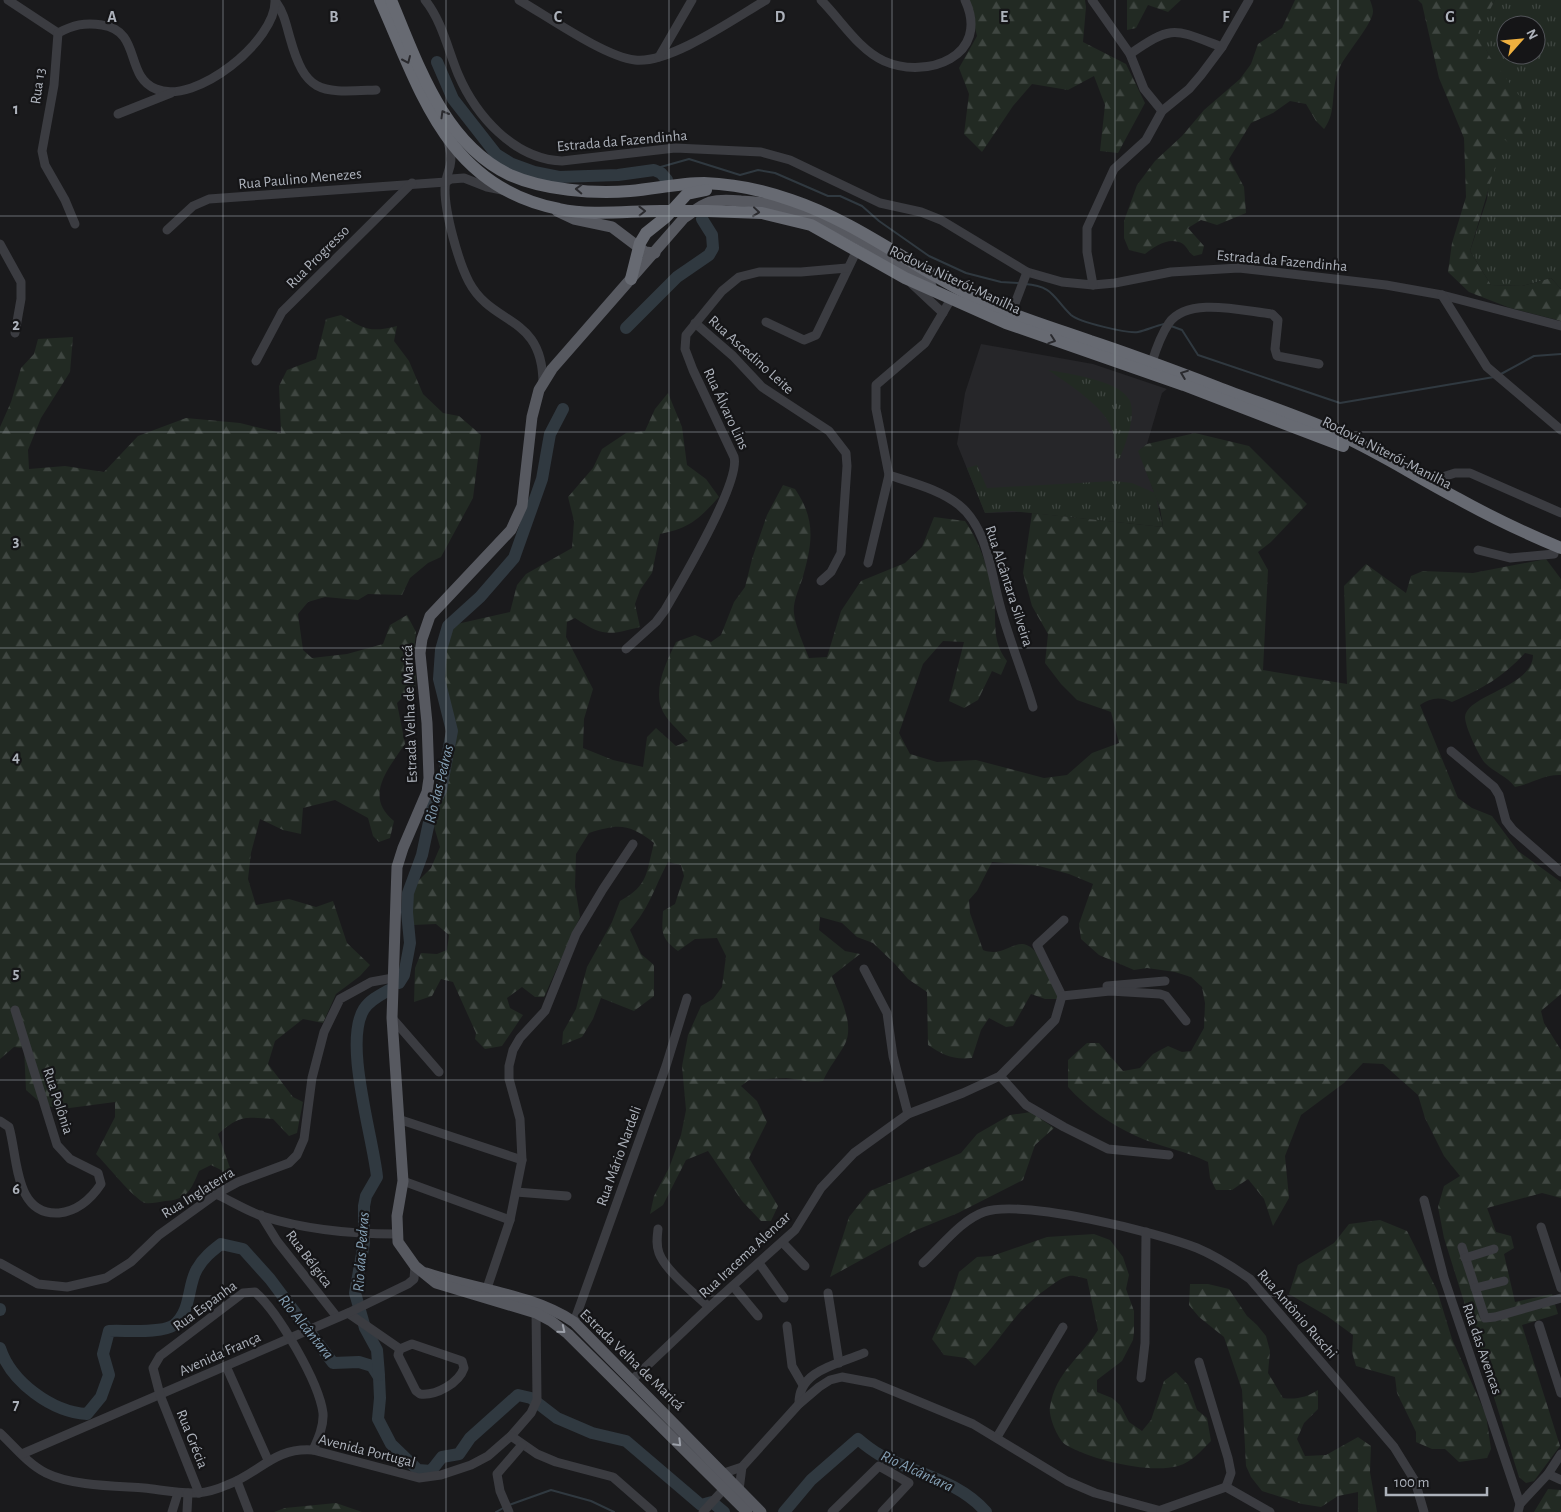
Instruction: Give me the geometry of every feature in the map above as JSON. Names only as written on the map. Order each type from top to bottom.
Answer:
[{"type":"highway","name":"Rodovia Niterói-Manilha","points":[[380,0],[426,103],[448,142],[474,167],[507,191],[542,205],[579,212],[741,211],[782,217],[811,225],[905,278],[1032,333],[1184,385],[1336,442],[1475,517],[1559,553]]},
{"type":"highway","name":"Rodovia Niterói-Manilha","points":[[391,0],[445,116],[471,149],[510,174],[535,184],[567,189],[628,191],[675,184],[736,186],[771,194],[826,212],[953,286],[1011,314],[1152,362],[1328,429],[1559,553]]},
{"type":"highway","points":[[631,279],[639,248],[646,233],[666,217],[681,200],[697,190],[771,194]]},
{"type":"highway","points":[[628,191],[670,194],[681,200],[686,208],[684,218]]},
{"type":"main road","points":[[552,369],[684,218],[705,204],[723,200],[767,202],[819,218],[891,258],[951,299]]},
{"type":"main road","points":[[542,205],[574,219],[612,227],[648,254],[655,253]]},
{"type":"main road","points":[[625,237],[630,250],[631,279]]},
{"type":"main road","name":"Estrada Velha de Maricá","points":[[552,369],[542,386],[532,417],[522,506],[516,521],[511,530],[484,561],[430,616],[422,640],[420,653],[427,723],[429,778],[427,792],[402,848],[397,867],[392,1018],[403,1182],[396,1234],[403,1251],[419,1269],[441,1286],[536,1308],[558,1311],[574,1322],[724,1473],[739,1490],[748,1508]]},
{"type":"main road","name":"Estrada Velha de Maricá","points":[[419,1269],[536,1308],[568,1334],[724,1489],[748,1508],[761,1512]]},
{"type":"street","points":[[8,0],[58,32],[75,24],[112,26],[121,33],[129,45],[137,72],[143,82],[157,90],[171,93]]},
{"type":"street","name":"Estrada da Fazendinha","points":[[425,0],[448,44],[458,73],[472,99],[501,134],[518,148],[532,156],[562,161],[675,148],[761,152],[790,160],[880,203],[921,212],[941,220],[1026,275],[1062,282],[1093,285],[1115,283],[1171,272],[1239,268],[1386,285],[1442,295],[1561,326]]},
{"type":"street","points":[[519,0],[613,54],[635,60],[659,57],[701,39],[766,0]]},
{"type":"street","points":[[659,57],[692,0]]},
{"type":"street","points":[[821,0],[871,53],[884,61],[904,67],[923,67],[964,50],[970,40],[972,25],[965,0]]},
{"type":"street","points":[[1092,0],[1130,54],[1144,89],[1162,111]]},
{"type":"street","points":[[1093,285],[1086,237],[1087,228],[1117,164],[1146,140],[1162,111],[1189,90],[1222,47],[1249,0]]},
{"type":"street","points":[[276,1],[286,22],[296,57],[312,84],[322,90],[337,92],[376,90]]},
{"type":"street","points":[[118,114],[171,93],[204,83],[222,74],[236,63],[252,46],[275,10],[276,1]]},
{"type":"street","name":"Rua 13","points":[[58,32],[54,85],[42,151],[45,165],[65,200],[75,224]]},
{"type":"street","points":[[1130,54],[1154,38],[1174,32],[1187,34],[1222,47]]},
{"type":"street","points":[[448,142],[452,162],[446,182],[446,194],[453,234],[469,283],[480,297],[527,332],[537,351],[542,386]]},
{"type":"street","name":"Rua Paulino Menezes","points":[[167,230],[193,206],[208,199],[446,182],[451,178],[464,178],[487,188],[507,191]]},
{"type":"street","name":"Rua Progresso","points":[[256,361],[282,312],[412,183]]},
{"type":"street","points":[[0,244],[21,282],[21,299],[15,333]]},
{"type":"street","points":[[766,322],[804,340],[812,338],[819,330],[847,268],[858,250]]},
{"type":"street","points":[[0,255],[10,264]]},
{"type":"street","name":"Rua Álvaro Lins","points":[[626,649],[656,622],[665,610],[710,529],[733,479],[736,466],[734,457],[702,392],[685,349],[686,335],[722,291],[732,282],[747,274],[847,268]]},
{"type":"street","points":[[1011,314],[1026,275]]},
{"type":"street","points":[[905,278],[943,313]]},
{"type":"street","points":[[1442,295],[1487,367],[1561,430]]},
{"type":"street","points":[[868,563],[889,475],[876,409],[876,385],[925,343],[951,299]]},
{"type":"street","points":[[1152,362],[1168,325],[1182,312],[1209,307],[1272,314],[1278,320],[1275,350],[1277,356],[1319,364]]},
{"type":"street","name":"Rua Ascedino Leite","points":[[695,323],[733,356],[762,387],[829,431],[838,440],[846,453],[847,466],[841,553],[831,572],[821,581]]},
{"type":"street","points":[[540,362],[552,369]]},
{"type":"street","points":[[1427,482],[1455,473],[1470,473],[1561,513]]},
{"type":"street","name":"Rua Alcântara Silveira","points":[[889,475],[943,494],[960,505],[973,521],[983,540],[1003,618],[1033,707]]},
{"type":"street","points":[[1478,550],[1510,558],[1559,553]]},
{"type":"street","points":[[1451,751],[1494,787],[1499,795],[1506,821],[1513,830],[1561,872]]},
{"type":"street","points":[[486,1291],[510,1220],[522,1160],[520,1119],[509,1079],[512,1050],[520,1038],[545,1011],[576,934],[602,889],[633,844]]},
{"type":"street","points":[[1061,993],[1037,945],[1064,920]]},
{"type":"street","points":[[864,969],[888,1013],[892,1056],[908,1114]]},
{"type":"street","name":"Rua Inglaterra","points":[[0,1263],[38,1284],[67,1287],[106,1278],[131,1262],[159,1235],[216,1194],[238,1182],[289,1164],[297,1154],[304,1139],[312,1078],[330,1015],[340,999],[354,990],[372,982],[393,978]]},
{"type":"street","points":[[1061,993],[1165,980]]},
{"type":"street","points":[[1061,993],[1110,991],[1160,994],[1166,996],[1186,1021]]},
{"type":"street","name":"Rua Iracema Alencar","points":[[631,1381],[708,1307],[783,1243],[795,1230],[821,1188],[841,1165],[878,1134],[908,1114],[962,1094],[1000,1076],[1055,1020],[1061,993]]},
{"type":"street","name":"Rua Mário Nardeli","points":[[574,1322],[666,1066],[687,998]]},
{"type":"street","name":"Rua Polônia","points":[[0,1121],[9,1127],[26,1199],[33,1207],[43,1212],[66,1212],[88,1200],[101,1184],[98,1173],[70,1159],[57,1145],[15,1010]]},
{"type":"street","points":[[392,1018],[439,1072]]},
{"type":"street","points":[[1000,1076],[1026,1105],[1108,1149],[1169,1154]]},
{"type":"street","points":[[398,1119],[522,1160]]},
{"type":"street","points":[[403,1182],[510,1220]]},
{"type":"street","points":[[516,1192],[567,1196]]},
{"type":"street","name":"Rua Bélgica","points":[[216,1194],[261,1215],[304,1226],[348,1234],[396,1234]]},
{"type":"street","name":"Rua das Avencas","points":[[1424,1200],[1444,1278],[1519,1508]]},
{"type":"street","name":"Rua Antônio Ruschi","points":[[923,1263],[964,1225],[982,1213],[996,1208],[1018,1208],[1146,1232],[1214,1256],[1250,1278],[1394,1447],[1415,1481],[1424,1512]]},
{"type":"street","name":"Rua Bélgica","points":[[261,1215],[277,1241],[337,1317]]},
{"type":"street","points":[[1541,1227],[1561,1288]]},
{"type":"street","points":[[658,1229],[657,1244],[660,1255],[668,1266],[708,1307]]},
{"type":"street","points":[[1141,1378],[1145,1343],[1146,1232]]},
{"type":"street","points":[[783,1243],[805,1266]]},
{"type":"street","points":[[1462,1247],[1483,1315],[1488,1319],[1561,1298]]},
{"type":"street","points":[[1465,1258],[1494,1249]]},
{"type":"street","points":[[759,1263],[784,1298]]},
{"type":"street","name":"Avenida França","points":[[22,1454],[348,1313],[408,1284],[414,1279],[419,1269]]},
{"type":"street","points":[[1475,1288],[1504,1281]]},
{"type":"street","points":[[733,1286],[758,1316]]},
{"type":"street","name":"Rua Espanha","points":[[160,1395],[153,1374],[156,1361],[243,1293],[256,1292],[266,1302],[289,1338]]},
{"type":"street","points":[[828,1293],[839,1362]]},
{"type":"street","name":"Avenida Portugal","points":[[0,1433],[46,1473],[89,1483],[178,1493],[199,1493],[238,1482],[268,1460],[282,1453],[302,1449],[314,1450],[419,1478],[441,1475],[470,1465],[488,1456],[511,1436],[531,1413],[537,1400],[538,1386],[536,1308]]},
{"type":"street","points":[[348,1313],[400,1349]]},
{"type":"street","points":[[1539,1325],[1561,1393]]},
{"type":"street","points":[[787,1326],[792,1366],[803,1385]]},
{"type":"street","points":[[997,1437],[1063,1327]]},
{"type":"street","points":[[289,1338],[319,1398],[323,1414],[314,1450]]},
{"type":"street","points":[[412,1344],[462,1361],[464,1368],[462,1374],[454,1383],[420,1394],[416,1391],[400,1362],[398,1355],[400,1349],[412,1344]]},
{"type":"street","points":[[799,1404],[799,1393],[803,1385],[818,1372],[864,1353]]},
{"type":"street","points":[[724,1473],[742,1467],[799,1404],[830,1380],[842,1377],[857,1379],[916,1399],[997,1437],[1074,1484],[1095,1493],[1163,1511],[1226,1487],[1231,1474],[1228,1458],[1199,1362]]},
{"type":"street","points":[[226,1366],[268,1460]]},
{"type":"street","name":"Rua Grécia","points":[[160,1395],[199,1493]]},
{"type":"street","points":[[511,1436],[522,1445],[556,1462],[613,1477],[652,1512]]},
{"type":"street","points":[[509,1512],[496,1474],[522,1445]]},
{"type":"street","points":[[1519,1508],[1548,1474],[1561,1454]]},
{"type":"street","points":[[832,1512],[879,1466],[910,1483],[882,1512]]},
{"type":"street","points":[[739,1490],[742,1467]]},
{"type":"street","points":[[1548,1474],[1561,1480]]},
{"type":"street","points":[[238,1482],[249,1512]]},
{"type":"street","points":[[1226,1487],[1270,1512]]},
{"type":"street","points":[[703,1512],[724,1489]]},
{"type":"street","points":[[172,1512],[178,1493]]},
{"type":"street","points":[[187,1512],[188,1493]]},
{"type":"shaded area","points":[[981,344],[1093,364],[1167,389],[1162,393],[1147,444],[1139,451],[1160,508],[985,513],[957,444],[965,393]]},
{"type":"green space","points":[[968,0],[1085,0],[1083,42],[1126,64],[1145,103],[1118,153],[1100,151],[1105,105],[1094,76],[1068,90],[1032,84],[1013,106],[982,152],[964,134],[969,94],[959,68],[977,36]]},
{"type":"green space","points":[[1127,0],[1181,0],[1168,12],[1148,5],[1136,28],[1127,30]]},
{"type":"green space","points":[[1295,0],[1370,0],[1373,8],[1369,23],[1340,67],[1335,84],[1331,115],[1324,129],[1316,121],[1306,104],[1290,101],[1273,113],[1251,123],[1229,159],[1244,187],[1246,213],[1217,225],[1201,220],[1188,228],[1204,246],[1202,254],[1194,256],[1183,244],[1173,241],[1158,245],[1145,254],[1129,250],[1124,238],[1124,221],[1137,185],[1155,161],[1182,136],[1204,110],[1240,79],[1251,64],[1258,44],[1282,28]]},
{"type":"green space","points":[[1418,0],[1495,0],[1478,33],[1490,57],[1521,98],[1523,138],[1512,146],[1496,132],[1499,154],[1470,251],[1491,285],[1522,286],[1551,278],[1561,289],[1561,321],[1510,308],[1469,292],[1448,272],[1452,243],[1466,197],[1464,138],[1439,78],[1422,4]]},
{"type":"green space","points":[[1495,0],[1561,0],[1561,289],[1551,278],[1522,286],[1491,285],[1470,251],[1487,199],[1495,132],[1490,57],[1477,33]]},
{"type":"green space","points":[[341,315],[356,324],[373,329],[397,326],[394,341],[409,361],[423,394],[443,413],[459,416],[481,435],[473,498],[441,557],[428,563],[410,578],[402,595],[368,594],[358,600],[325,597],[308,602],[298,614],[303,650],[312,658],[347,654],[383,644],[390,625],[407,615],[416,632],[412,667],[416,676],[415,690],[404,696],[397,703],[405,744],[386,772],[380,792],[380,802],[394,821],[390,838],[379,842],[373,836],[368,818],[335,800],[303,808],[301,834],[283,830],[260,819],[251,853],[248,879],[256,905],[289,899],[316,907],[333,901],[347,943],[370,965],[360,976],[336,994],[323,1023],[303,1019],[275,1041],[268,1064],[293,1097],[303,1102],[297,1133],[289,1136],[273,1119],[249,1118],[238,1120],[218,1134],[230,1168],[225,1172],[211,1165],[199,1171],[191,1189],[178,1199],[145,1203],[127,1188],[96,1154],[115,1117],[115,1102],[62,1109],[43,1105],[26,1090],[24,1048],[14,1047],[0,1059],[0,427],[11,402],[21,368],[34,354],[38,339],[73,337],[70,372],[41,418],[28,450],[29,469],[65,466],[104,472],[138,436],[186,418],[240,423],[281,433],[279,386],[287,370],[316,359],[326,319]]},
{"type":"green space","points":[[1048,370],[1105,383],[1116,388],[1130,401],[1132,414],[1130,429],[1120,458],[1115,459],[1113,432],[1103,414],[1085,397]]},
{"type":"green space","points":[[668,393],[682,427],[687,465],[706,479],[719,497],[706,511],[687,525],[660,534],[652,573],[640,590],[635,604],[640,627],[621,632],[606,633],[593,629],[575,618],[567,622],[566,637],[593,689],[584,719],[583,748],[613,760],[643,767],[647,737],[656,728],[676,746],[688,741],[669,721],[661,707],[659,691],[665,665],[676,642],[695,635],[711,642],[721,635],[734,602],[745,587],[767,515],[783,485],[795,489],[807,512],[810,523],[811,533],[808,556],[794,606],[799,632],[809,658],[827,657],[841,611],[861,581],[905,563],[922,547],[934,517],[965,521],[980,548],[990,578],[994,598],[997,638],[1007,661],[1001,675],[992,671],[978,700],[964,708],[949,701],[964,642],[943,641],[923,664],[899,733],[910,754],[937,762],[976,760],[1044,778],[1067,775],[1092,753],[1119,743],[1111,712],[1077,700],[1061,684],[1045,663],[1048,634],[1032,606],[1023,573],[1032,513],[1163,527],[1160,508],[1138,451],[1147,444],[1195,433],[1249,446],[1307,504],[1271,542],[1258,552],[1268,570],[1263,670],[1347,684],[1344,586],[1366,564],[1406,593],[1411,576],[1423,571],[1473,573],[1546,559],[1561,579],[1561,775],[1549,776],[1515,787],[1485,763],[1467,727],[1465,717],[1468,709],[1523,675],[1530,666],[1533,655],[1525,653],[1492,682],[1452,702],[1435,699],[1420,705],[1458,798],[1472,808],[1492,816],[1518,851],[1561,882],[1561,994],[1541,1011],[1544,1023],[1561,1050],[1561,1198],[1542,1193],[1487,1208],[1496,1232],[1511,1236],[1514,1248],[1504,1254],[1515,1302],[1552,1294],[1558,1314],[1522,1325],[1560,1446],[1534,1481],[1526,1483],[1519,1477],[1444,1238],[1438,1207],[1444,1186],[1460,1176],[1444,1156],[1425,1118],[1418,1095],[1383,1064],[1363,1063],[1344,1083],[1301,1115],[1285,1156],[1289,1198],[1273,1226],[1264,1199],[1248,1179],[1232,1190],[1216,1190],[1210,1178],[1208,1162],[1190,1154],[1145,1140],[1126,1131],[1091,1109],[1068,1087],[1068,1060],[1087,1043],[1099,1043],[1123,1071],[1140,1068],[1153,1054],[1168,1046],[1182,1052],[1191,1051],[1204,1028],[1205,1003],[1202,987],[1191,977],[1175,972],[1147,968],[1134,970],[1099,955],[1081,939],[1079,924],[1093,884],[1069,874],[1039,866],[992,862],[977,891],[969,900],[970,913],[983,950],[1002,951],[1023,944],[1030,947],[1038,955],[1053,981],[1057,991],[1057,999],[1045,999],[1031,994],[1013,1026],[1006,1027],[989,1018],[981,1030],[972,1058],[948,1056],[928,1045],[927,992],[908,979],[873,943],[857,937],[842,923],[820,917],[819,930],[845,951],[860,954],[832,976],[847,1019],[848,1036],[845,1044],[823,1081],[786,1078],[749,1080],[741,1086],[757,1101],[767,1122],[749,1158],[778,1206],[771,1221],[761,1221],[742,1201],[708,1151],[686,1160],[663,1205],[650,1214],[654,1196],[669,1168],[681,1135],[686,1110],[682,1066],[688,1035],[701,1006],[713,999],[722,987],[726,956],[717,938],[695,939],[678,951],[668,942],[663,934],[663,911],[675,904],[684,876],[681,865],[668,862],[647,905],[630,930],[641,954],[654,965],[654,996],[634,1011],[601,998],[593,1019],[582,1037],[562,1045],[563,1032],[576,1009],[587,967],[612,922],[620,901],[636,889],[645,877],[654,843],[645,836],[623,827],[608,828],[589,833],[576,854],[575,887],[580,917],[544,997],[535,997],[522,987],[507,998],[510,1008],[523,1015],[502,1046],[485,1049],[475,1039],[476,1033],[453,982],[441,979],[432,996],[414,1002],[415,968],[421,953],[437,954],[447,950],[449,935],[436,924],[413,925],[411,904],[416,883],[431,868],[440,847],[433,823],[449,775],[455,741],[439,679],[441,650],[448,626],[510,612],[517,585],[526,574],[572,548],[574,521],[568,497],[593,468],[602,449],[626,433],[645,431],[655,409]]},
{"type":"green space","points":[[977,465],[987,488],[1114,481],[1132,483],[1155,493],[1163,527],[1012,511],[985,513],[967,468]]},
{"type":"green space","points":[[1031,1112],[1054,1128],[1035,1145],[1023,1180],[958,1213],[914,1231],[830,1277],[849,1217],[870,1191],[961,1153],[977,1134],[1010,1115]]},
{"type":"green space","points":[[1380,1220],[1407,1231],[1437,1290],[1452,1339],[1486,1415],[1491,1449],[1487,1458],[1459,1462],[1445,1449],[1432,1449],[1416,1442],[1416,1432],[1397,1393],[1395,1377],[1356,1366],[1352,1352],[1353,1335],[1327,1316],[1289,1294],[1298,1265],[1334,1243],[1349,1224]]},
{"type":"green space","points":[[1094,1234],[1110,1240],[1123,1257],[1129,1275],[1126,1289],[1134,1311],[1133,1340],[1122,1361],[1097,1380],[1097,1392],[1112,1398],[1120,1405],[1129,1422],[1142,1431],[1151,1420],[1164,1381],[1176,1372],[1188,1385],[1197,1410],[1207,1418],[1211,1441],[1196,1456],[1178,1466],[1166,1468],[1137,1467],[1090,1456],[1066,1445],[1057,1433],[1050,1411],[1053,1395],[1063,1374],[1098,1330],[1087,1279],[1073,1276],[1066,1277],[1034,1298],[975,1366],[966,1358],[944,1355],[932,1339],[950,1300],[959,1272],[977,1257],[992,1256],[1047,1237]]},
{"type":"green space","points":[[1190,1284],[1208,1284],[1229,1289],[1247,1316],[1266,1336],[1270,1351],[1268,1373],[1283,1398],[1301,1397],[1318,1390],[1318,1409],[1304,1423],[1297,1439],[1305,1456],[1326,1455],[1358,1437],[1371,1446],[1370,1472],[1377,1512],[1358,1512],[1358,1492],[1338,1496],[1321,1507],[1302,1504],[1262,1491],[1251,1477],[1246,1466],[1242,1390],[1224,1337],[1199,1317],[1189,1305]]},
{"type":"green space","points":[[1548,1489],[1561,1490],[1561,1512],[1534,1512]]},
{"type":"green space","points":[[336,1503],[362,1512],[274,1512],[285,1508]]},
{"type":"waterway","points":[[437,62],[453,99],[496,154],[512,164],[534,172],[559,177],[618,175],[654,170],[661,173],[667,180]]},
{"type":"waterway","points":[[650,170],[689,159],[740,175],[758,170],[775,173],[828,196],[840,196],[862,206],[879,221],[929,256],[966,273],[1001,282],[1018,283]]},
{"type":"waterway","name":"Rio das Pedras","points":[[626,328],[677,277],[709,255],[713,248],[712,235],[702,219]]},
{"type":"waterway","points":[[1025,284],[1035,285],[1048,290],[1071,315],[1093,324],[1133,332],[1164,324]]},
{"type":"waterway","points":[[1171,326],[1182,330],[1198,355],[1340,403],[1494,377]]},
{"type":"waterway","points":[[1501,374],[1534,356],[1561,354]]},
{"type":"waterway","name":"Rio das Pedras","points":[[399,983],[404,975],[410,943],[407,912],[408,893],[422,855],[432,808],[441,790],[452,731],[439,679],[441,650],[448,626],[480,597],[514,558],[542,479],[550,434],[563,409]]},
{"type":"waterway","name":"Rio das Pedras","points":[[379,1375],[377,1350],[365,1328],[355,1293],[364,1243],[364,1206],[366,1196],[377,1177],[361,1090],[357,1044],[358,1024],[364,1009],[372,1000],[389,990]]},
{"type":"waterway","name":"Rio Alcântara","points":[[0,1348],[5,1361],[13,1372],[34,1393],[60,1408],[87,1414],[101,1397],[109,1375],[103,1354],[109,1331],[152,1331],[174,1325],[180,1319],[187,1305],[197,1269],[205,1258],[221,1244],[243,1249],[270,1279],[333,1363],[359,1362],[372,1366],[379,1377],[378,1419],[391,1444],[418,1470],[431,1471],[442,1457],[459,1454],[470,1438],[518,1395],[531,1398],[557,1418],[592,1433],[626,1441],[701,1505],[712,1502],[724,1512]]},
{"type":"waterway","name":"Rio Alcântara","points":[[784,1512],[811,1480],[858,1439],[880,1455],[963,1492],[986,1512]]},
{"type":"waterway","points":[[509,1505],[551,1490],[591,1501],[614,1512]]},
{"type":"waterway","points":[[496,1512],[505,1507]]}]
